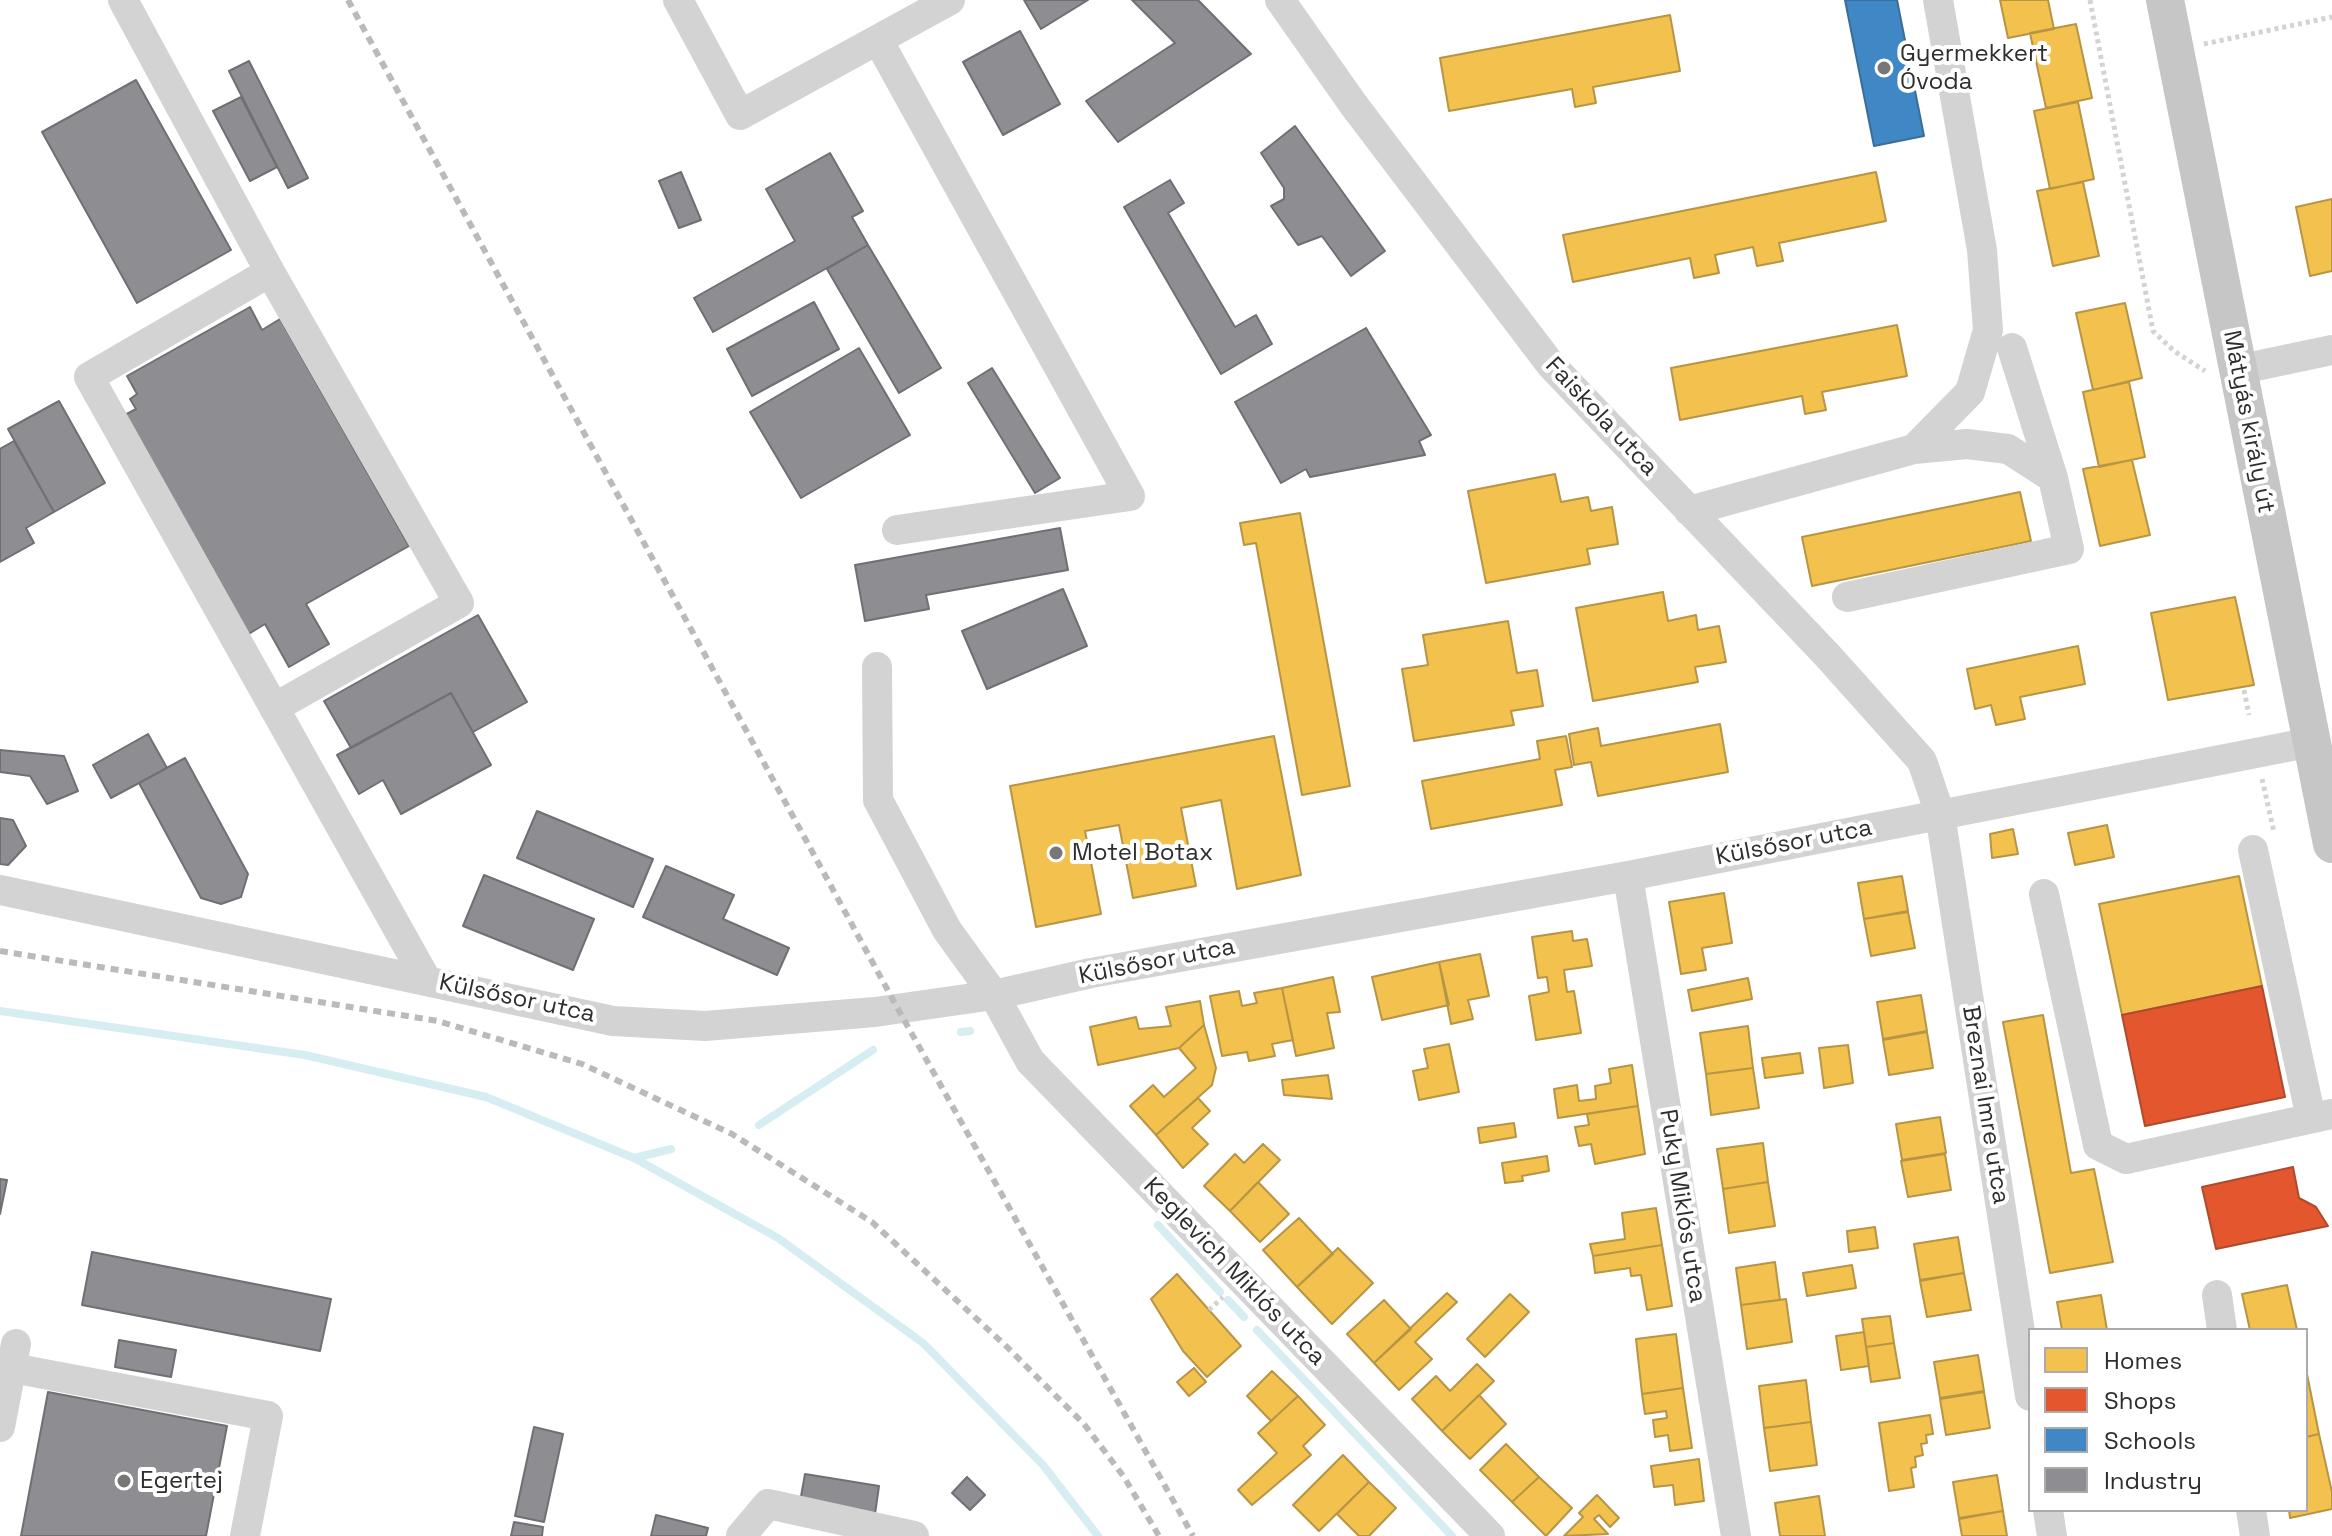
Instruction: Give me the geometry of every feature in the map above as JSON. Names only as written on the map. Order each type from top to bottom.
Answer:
[{"type":"main road","name":"Mátyás király út","points":[[2165,0],[2176,50],[2224,372],[2312,742],[2332,844]]},
{"type":"street","points":[[123,0],[270,272],[459,603],[274,708]]},
{"type":"street","points":[[678,0],[740,115],[950,0]]},
{"type":"street","name":"Faiskola utca","points":[[1280,0],[1353,104],[1551,365],[1922,761],[1940,814]]},
{"type":"street","points":[[1914,449],[1970,392],[1988,330],[1982,250],[1938,0]]},
{"type":"street","points":[[878,40],[1130,496],[897,530]]},
{"type":"street","points":[[270,272],[89,377],[426,979]]},
{"type":"street","points":[[1847,597],[2069,549],[2053,478],[2012,348]]},
{"type":"street","points":[[2224,372],[2332,350]]},
{"type":"street","points":[[1689,511],[1914,449],[1967,444],[2008,449],[2053,478]]},
{"type":"street","name":"Keglevich Miklós utca","points":[[877,667],[878,800],[947,930],[994,995],[1030,1061],[1490,1536]]},
{"type":"street","name":"Külsősor utca","points":[[0,890],[613,1021],[705,1026],[875,1012],[994,995],[1091,973],[1628,876],[2312,742]]},
{"type":"street","name":"Breznai Imre utca","points":[[1940,814],[2028,1383]]},
{"type":"street","points":[[2044,894],[2098,1145],[2126,1159],[2321,1116],[2253,850]]},
{"type":"street","name":"Puky Miklós utca","points":[[1628,876],[1736,1536]]},
{"type":"street","points":[[2217,1295],[2222,1328]]},
{"type":"street","points":[[0,1427],[14,1356],[268,1416],[245,1536]]},
{"type":"street","points":[[741,1536],[768,1504],[914,1536]]},
{"type":"street","points":[[2048,1512],[2052,1536]]},
{"type":"street","points":[[2251,1512],[2255,1536]]},
{"type":"path","points":[[2090,0],[2153,331],[2174,351],[2224,372]]},
{"type":"path","points":[[2176,50],[2332,17]]},
{"type":"path","points":[[2244,690],[2249,715]]},
{"type":"building: Homes","points":[[2000,0],[2048,0],[2054,29],[2008,38]]},
{"type":"building: Homes","points":[[1670,15],[1680,71],[1593,87],[1596,103],[1575,107],[1572,89],[1449,111],[1440,58]]},
{"type":"building: Homes","points":[[2076,24],[2092,98],[2046,108],[2030,33]]},
{"type":"building: Homes","points":[[2078,102],[2094,179],[2050,189],[2034,111]]},
{"type":"building: Homes","points":[[1876,172],[1886,221],[1779,243],[1783,261],[1757,266],[1753,247],[1715,255],[1719,273],[1694,278],[1690,258],[1573,282],[1563,235]]},
{"type":"building: Homes","points":[[2083,182],[2099,256],[2053,266],[2037,191]]},
{"type":"building: Homes","points":[[2332,199],[2332,271],[2310,276],[2296,207]]},
{"type":"building: Homes","points":[[2125,303],[2142,378],[2093,390],[2076,313]]},
{"type":"building: Homes","points":[[1897,325],[1907,376],[1822,392],[1826,410],[1805,414],[1802,396],[1680,420],[1671,368]]},
{"type":"building: Homes","points":[[2129,382],[2145,457],[2099,467],[2083,392]]},
{"type":"building: Homes","points":[[2132,460],[2150,535],[2100,546],[2083,469]]},
{"type":"building: Homes","points":[[1555,474],[1561,502],[1588,497],[1591,511],[1612,507],[1618,544],[1587,549],[1590,564],[1486,583],[1468,491]]},
{"type":"building: Homes","points":[[2020,492],[2031,541],[1812,586],[1802,537]]},
{"type":"building: Homes","points":[[1300,513],[1350,786],[1302,795],[1256,543],[1244,545],[1240,523]]},
{"type":"building: Homes","points":[[1663,592],[1668,621],[1696,615],[1698,630],[1719,626],[1726,662],[1695,667],[1698,682],[1593,701],[1576,608]]},
{"type":"building: Homes","points":[[2235,597],[2254,685],[2168,700],[2151,613]]},
{"type":"building: Homes","points":[[1508,621],[1517,673],[1537,670],[1543,706],[1511,711],[1514,725],[1414,741],[1402,669],[1428,665],[1423,635]]},
{"type":"building: Homes","points":[[2078,646],[2085,684],[2020,697],[2025,719],[1996,725],[1991,705],[1975,709],[1967,669]]},
{"type":"building: Homes","points":[[1720,724],[1728,772],[1598,796],[1591,762],[1574,765],[1569,734],[1598,728],[1601,746]]},
{"type":"building: Homes","name":"Motel Botax","points":[[1274,736],[1301,875],[1237,889],[1221,800],[1181,808],[1196,886],[1133,898],[1119,825],[1085,831],[1101,914],[1036,927],[1010,786]]},
{"type":"building: Homes","points":[[1566,736],[1572,767],[1555,770],[1562,805],[1431,829],[1422,781],[1540,759],[1537,741]]},
{"type":"building: Homes","points":[[2107,825],[2114,857],[2075,865],[2068,833]]},
{"type":"building: Homes","points":[[2013,829],[2018,854],[1992,858],[1990,834]]},
{"type":"building: Homes","points":[[1902,876],[1908,911],[1864,919],[1858,883]]},
{"type":"building: Homes","points":[[2239,876],[2262,986],[2122,1015],[2099,904]]},
{"type":"building: Homes","points":[[1724,893],[1732,943],[1702,948],[1706,970],[1681,974],[1669,902]]},
{"type":"building: Homes","points":[[1908,912],[1915,948],[1871,956],[1864,919]]},
{"type":"building: Homes","points":[[1572,931],[1573,941],[1587,939],[1592,966],[1564,970],[1567,992],[1574,991],[1581,1033],[1536,1040],[1529,996],[1549,992],[1547,977],[1538,978],[1532,937]]},
{"type":"building: Homes","points":[[1480,954],[1489,996],[1468,1000],[1473,1019],[1451,1024],[1439,962]]},
{"type":"building: Homes","points":[[1439,962],[1449,1005],[1382,1020],[1372,977]]},
{"type":"building: Homes","points":[[1333,977],[1340,1012],[1327,1013],[1334,1048],[1296,1056],[1282,988]]},
{"type":"building: Homes","points":[[1748,978],[1752,999],[1692,1011],[1688,990]]},
{"type":"building: Homes","points":[[1282,988],[1293,1040],[1272,1044],[1275,1056],[1249,1061],[1247,1052],[1222,1056],[1210,996],[1239,991],[1242,1006],[1257,1003],[1254,993]]},
{"type":"building: Homes","points":[[1921,995],[1927,1031],[1883,1039],[1877,1002]]},
{"type":"building: Homes","points":[[1200,1001],[1204,1025],[1179,1048],[1098,1065],[1090,1027],[1136,1017],[1139,1029],[1171,1026],[1166,1007]]},
{"type":"building: Homes","points":[[2043,1015],[2071,1173],[2094,1169],[2113,1262],[2050,1273],[2003,1022]]},
{"type":"building: Homes","points":[[1204,1025],[1216,1068],[1212,1085],[1156,1135],[1130,1106],[1153,1085],[1164,1097],[1196,1068],[1179,1048]]},
{"type":"building: Homes","points":[[1748,1026],[1753,1068],[1706,1074],[1700,1033]]},
{"type":"building: Homes","points":[[1927,1032],[1933,1068],[1889,1075],[1883,1040]]},
{"type":"building: Homes","points":[[1449,1044],[1459,1092],[1419,1100],[1413,1071],[1428,1068],[1424,1049]]},
{"type":"building: Homes","points":[[1848,1045],[1853,1083],[1824,1088],[1819,1048]]},
{"type":"building: Homes","points":[[1800,1053],[1803,1073],[1765,1078],[1762,1058]]},
{"type":"building: Homes","points":[[1632,1065],[1638,1106],[1558,1118],[1554,1089],[1577,1085],[1579,1101],[1596,1099],[1595,1086],[1611,1083],[1609,1069]]},
{"type":"building: Homes","points":[[1753,1068],[1759,1108],[1711,1115],[1706,1074]]},
{"type":"building: Homes","points":[[1328,1075],[1332,1099],[1284,1095],[1282,1080]]},
{"type":"building: Homes","points":[[1198,1098],[1210,1111],[1192,1128],[1208,1144],[1183,1168],[1156,1135]]},
{"type":"building: Homes","points":[[1638,1106],[1645,1154],[1595,1164],[1591,1144],[1579,1146],[1575,1127],[1589,1125],[1587,1114]]},
{"type":"building: Homes","points":[[1940,1117],[1946,1153],[1902,1160],[1896,1124]]},
{"type":"building: Homes","points":[[1514,1123],[1516,1137],[1480,1143],[1478,1128]]},
{"type":"building: Homes","points":[[1763,1143],[1768,1182],[1723,1189],[1717,1149]]},
{"type":"building: Homes","points":[[1263,1144],[1280,1160],[1230,1211],[1204,1186],[1235,1154],[1244,1163]]},
{"type":"building: Homes","points":[[1945,1154],[1951,1190],[1908,1197],[1901,1161]]},
{"type":"building: Homes","points":[[1547,1156],[1549,1171],[1522,1176],[1523,1181],[1505,1183],[1502,1163]]},
{"type":"building: Homes","points":[[1258,1182],[1289,1214],[1260,1242],[1230,1211]]},
{"type":"building: Homes","points":[[1768,1182],[1775,1226],[1729,1233],[1723,1189]]},
{"type":"building: Homes","points":[[1656,1208],[1662,1245],[1593,1256],[1590,1244],[1625,1239],[1622,1213]]},
{"type":"building: Homes","points":[[1299,1218],[1333,1254],[1297,1287],[1263,1250]]},
{"type":"building: Homes","points":[[1875,1227],[1878,1248],[1849,1252],[1847,1231]]},
{"type":"building: Homes","points":[[1958,1237],[1964,1273],[1920,1280],[1914,1244]]},
{"type":"building: Homes","points":[[1662,1245],[1672,1306],[1647,1310],[1641,1275],[1631,1276],[1630,1268],[1595,1273],[1593,1256]]},
{"type":"building: Homes","points":[[1338,1248],[1373,1283],[1332,1324],[1297,1287]]},
{"type":"building: Homes","points":[[1775,1262],[1780,1300],[1741,1305],[1736,1268]]},
{"type":"building: Homes","points":[[1852,1265],[1856,1288],[1807,1296],[1803,1273]]},
{"type":"building: Homes","points":[[1964,1273],[1971,1310],[1927,1317],[1920,1281]]},
{"type":"building: Homes","points":[[1177,1274],[1241,1346],[1207,1377],[1183,1351],[1151,1299]]},
{"type":"building: Homes","points":[[2287,1285],[2297,1328],[2250,1328],[2242,1294]]},
{"type":"building: Homes","points":[[1447,1293],[1457,1302],[1415,1342],[1432,1359],[1399,1390],[1374,1363]]},
{"type":"building: Homes","points":[[1510,1294],[1529,1312],[1485,1357],[1467,1339]]},
{"type":"building: Homes","points":[[2101,1295],[2107,1328],[2062,1328],[2057,1302]]},
{"type":"building: Homes","points":[[1786,1299],[1792,1342],[1747,1349],[1741,1305]]},
{"type":"building: Homes","points":[[1384,1300],[1411,1329],[1374,1363],[1347,1334]]},
{"type":"building: Homes","points":[[1890,1316],[1894,1343],[1866,1347],[1862,1319]]},
{"type":"building: Homes","points":[[1864,1332],[1869,1366],[1841,1370],[1836,1336]]},
{"type":"building: Homes","points":[[1676,1334],[1683,1388],[1642,1394],[1636,1339]]},
{"type":"building: Homes","points":[[1894,1343],[1900,1378],[1871,1382],[1866,1347]]},
{"type":"building: Homes","points":[[1978,1355],[1984,1391],[1940,1398],[1934,1362]]},
{"type":"building: Homes","points":[[1477,1364],[1494,1381],[1442,1431],[1412,1399],[1436,1376],[1450,1391]]},
{"type":"building: Homes","points":[[1194,1368],[1206,1382],[1189,1396],[1177,1382]]},
{"type":"building: Homes","points":[[1272,1371],[1298,1396],[1271,1421],[1247,1396]]},
{"type":"building: Homes","points":[[2308,1379],[2319,1434],[2308,1437]]},
{"type":"building: Homes","points":[[1806,1380],[1811,1422],[1764,1428],[1759,1386]]},
{"type":"building: Homes","points":[[1683,1388],[1692,1448],[1670,1451],[1668,1435],[1655,1437],[1653,1420],[1667,1418],[1666,1411],[1645,1414],[1642,1394]]},
{"type":"building: Homes","points":[[1984,1392],[1990,1428],[1946,1435],[1940,1399]]},
{"type":"building: Homes","points":[[1479,1395],[1506,1424],[1470,1459],[1442,1431]]},
{"type":"building: Homes","points":[[1298,1396],[1325,1425],[1303,1446],[1311,1455],[1252,1505],[1238,1490],[1277,1453],[1258,1433]]},
{"type":"building: Homes","points":[[1930,1415],[1933,1434],[1926,1435],[1927,1443],[1921,1444],[1923,1455],[1915,1457],[1916,1467],[1911,1468],[1914,1487],[1889,1491],[1879,1423]]},
{"type":"building: Homes","points":[[1811,1422],[1817,1465],[1770,1471],[1764,1428]]},
{"type":"building: Homes","points":[[2319,1434],[2332,1492],[2332,1509],[2290,1518],[2289,1512],[2308,1512],[2308,1437]]},
{"type":"building: Homes","points":[[1506,1444],[1539,1477],[1512,1502],[1480,1470]]},
{"type":"building: Homes","points":[[1343,1455],[1369,1482],[1319,1531],[1293,1505]]},
{"type":"building: Homes","points":[[1699,1459],[1704,1501],[1675,1505],[1673,1485],[1654,1487],[1651,1466]]},
{"type":"building: Homes","points":[[1997,1475],[2003,1511],[1959,1518],[1953,1482]]},
{"type":"building: Homes","points":[[1539,1477],[1572,1508],[1546,1536],[1512,1502]]},
{"type":"building: Homes","points":[[1369,1482],[1396,1508],[1369,1536],[1359,1536],[1337,1514]]},
{"type":"building: Homes","points":[[1597,1495],[1619,1518],[1610,1527],[1599,1515],[1594,1519],[1608,1534],[1564,1536],[1583,1517],[1579,1513]]},
{"type":"building: Homes","points":[[1819,1496],[1825,1536],[1780,1536],[1775,1503]]},
{"type":"building: Homes","points":[[2003,1511],[2007,1536],[1962,1536],[1959,1519]]},
{"type":"building: Shops","points":[[2262,986],[2285,1097],[2145,1126],[2122,1015]]},
{"type":"building: Shops","points":[[2293,1167],[2299,1198],[2316,1207],[2328,1226],[2216,1249],[2202,1187]]},
{"type":"building: Schools","name":"Gyermekkert Óvoda","points":[[1845,0],[1897,0],[1924,136],[1874,146]]},
{"type":"building: Industry","points":[[1024,0],[1088,0],[1041,29]]},
{"type":"building: Industry","points":[[1132,0],[1198,0],[1251,54],[1118,142],[1086,101],[1175,43]]},
{"type":"building: Industry","points":[[1020,31],[1060,104],[1003,135],[963,62]]},
{"type":"building: Industry","points":[[249,61],[308,178],[288,188],[229,71]]},
{"type":"building: Industry","points":[[136,80],[231,250],[137,303],[42,132]]},
{"type":"building: Industry","points":[[241,97],[277,167],[250,181],[213,111]]},
{"type":"building: Industry","points":[[1295,126],[1385,251],[1351,276],[1322,236],[1298,245],[1271,206],[1284,199],[1284,188],[1261,153]]},
{"type":"building: Industry","points":[[830,153],[863,211],[852,217],[868,245],[713,332],[694,298],[795,241],[766,189]]},
{"type":"building: Industry","points":[[681,172],[701,220],[679,228],[659,181]]},
{"type":"building: Industry","points":[[1170,180],[1184,203],[1168,213],[1235,327],[1256,315],[1272,344],[1221,374],[1124,207]]},
{"type":"building: Industry","points":[[868,245],[941,368],[899,393],[827,269]]},
{"type":"building: Industry","points":[[814,302],[839,349],[752,396],[727,349]]},
{"type":"building: Industry","points":[[250,307],[262,330],[280,319],[409,546],[306,604],[329,644],[289,667],[265,624],[247,635],[123,416],[136,409],[130,399],[137,394],[127,376]]},
{"type":"building: Industry","points":[[1366,328],[1431,435],[1419,441],[1425,455],[1310,477],[1306,469],[1281,483],[1235,402]]},
{"type":"building: Industry","points":[[859,348],[910,435],[801,498],[750,412]]},
{"type":"building: Industry","points":[[992,368],[1060,478],[1035,493],[968,383]]},
{"type":"building: Industry","points":[[59,401],[105,483],[54,512],[8,429]]},
{"type":"building: Industry","points":[[14,441],[54,512],[26,528],[34,543],[0,562],[0,449]]},
{"type":"building: Industry","points":[[1060,528],[1068,570],[926,595],[929,609],[865,621],[855,565]]},
{"type":"building: Industry","points":[[1063,589],[1087,646],[987,689],[962,631]]},
{"type":"building: Industry","points":[[478,615],[527,702],[473,732],[451,693],[351,748],[324,701]]},
{"type":"building: Industry","points":[[451,693],[491,765],[401,814],[383,780],[359,794],[337,755]]},
{"type":"building: Industry","points":[[148,734],[167,768],[111,798],[93,765]]},
{"type":"building: Industry","points":[[0,750],[64,756],[78,791],[47,804],[30,776],[0,772]]},
{"type":"building: Industry","points":[[185,758],[248,874],[241,897],[221,904],[201,898],[139,783]]},
{"type":"building: Industry","points":[[537,811],[653,859],[633,907],[517,858]]},
{"type":"building: Industry","points":[[0,818],[13,820],[26,846],[8,865],[0,864]]},
{"type":"building: Industry","points":[[666,866],[734,895],[723,919],[789,948],[777,975],[643,917]]},
{"type":"building: Industry","points":[[484,875],[594,919],[573,970],[463,926]]},
{"type":"building: Industry","points":[[0,1179],[7,1180],[0,1214]]},
{"type":"building: Industry","points":[[92,1252],[331,1299],[320,1351],[82,1305]]},
{"type":"building: Industry","points":[[119,1340],[176,1350],[171,1377],[115,1367]]},
{"type":"building: Industry","name":"Egertej","points":[[48,1392],[227,1426],[206,1536],[21,1536]]},
{"type":"building: Industry","points":[[534,1427],[563,1434],[544,1522],[515,1516]]},
{"type":"building: Industry","points":[[805,1474],[879,1486],[875,1514],[800,1502]]},
{"type":"building: Industry","points":[[967,1477],[985,1495],[970,1510],[952,1493]]},
{"type":"building: Industry","points":[[656,1515],[708,1528],[706,1536],[651,1536]]},
{"type":"building: Industry","points":[[514,1522],[543,1527],[542,1536],[511,1536]]},
{"type":"waterway","points":[[0,1011],[305,1055],[486,1097],[634,1158],[778,1238],[923,1343],[1043,1465],[1098,1536]]},
{"type":"waterway","points":[[961,1032],[970,1031]]},
{"type":"waterway","points":[[759,1125],[873,1050]]},
{"type":"waterway","points":[[634,1158],[671,1149]]},
{"type":"waterway","points":[[1158,1225],[1220,1292]]},
{"type":"waterway","points":[[1228,1300],[1244,1317]]},
{"type":"waterway","points":[[1257,1330],[1452,1536]]},
{"type":"railway","points":[[348,0],[898,1009],[1193,1536]]},
{"type":"railway","points":[[0,951],[438,1021],[582,1064],[732,1134],[872,1222],[1006,1346],[1084,1424],[1124,1477],[1159,1536]]},
{"type":"place","name":"Gyermekkert Óvoda","points":[[1884,68]]},
{"type":"place","name":"Motel Botax","points":[[1056,853]]},
{"type":"place","name":"Egertej","points":[[124,1481]]}]
